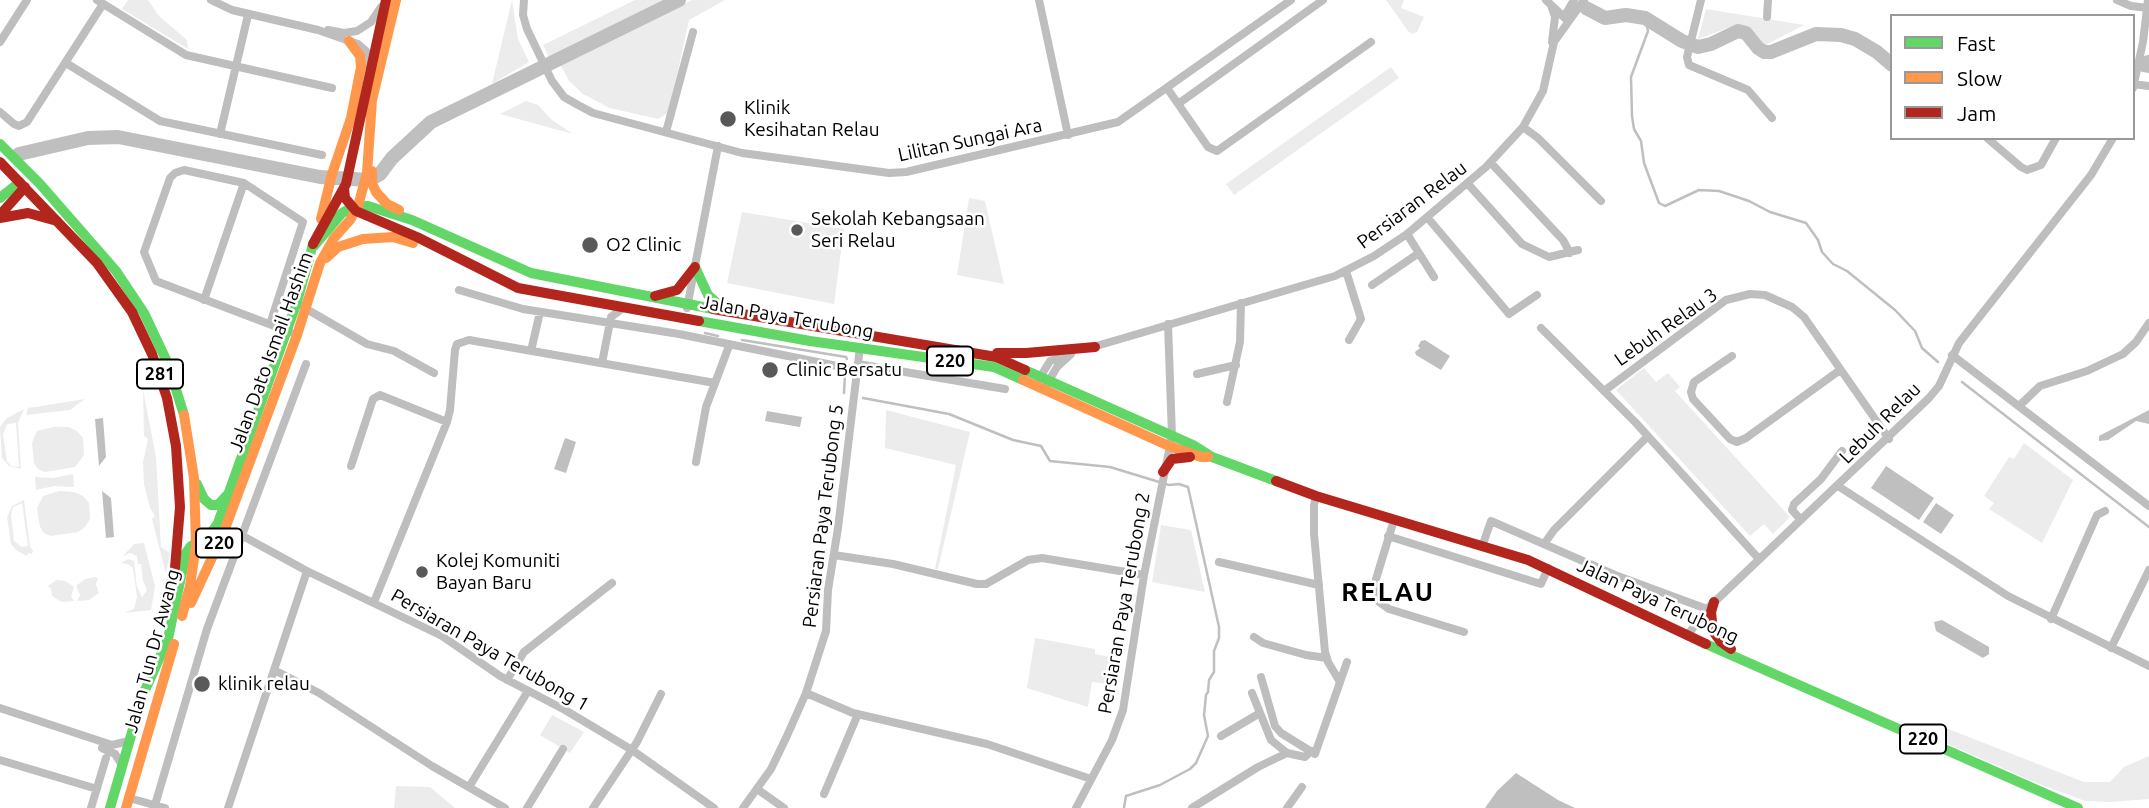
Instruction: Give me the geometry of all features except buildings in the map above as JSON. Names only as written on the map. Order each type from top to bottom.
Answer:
[{"type":"main road","name":"Jalan Dato Ismail Hashim","points":[[301,305],[319,229],[346,182],[385,0]]},
{"type":"main road","name":"Jalan Dato Ismail Hashim","points":[[196,544],[206,539],[216,527],[301,305],[320,263],[355,208],[369,179],[372,100],[396,0]]},
{"type":"main road","points":[[319,229],[331,179],[351,118],[361,67],[360,56],[349,41]]},
{"type":"main road","name":"Jalan Tun Dr Awang","points":[[0,144],[40,184],[116,271],[156,335],[185,418],[194,478],[196,544],[190,586],[128,803]]},
{"type":"main road","points":[[0,152],[22,175],[23,183],[0,216]]},
{"type":"main road","name":"Jalan Tun Dr Awang","points":[[0,162],[97,263],[132,312],[160,374],[172,422],[179,480],[179,541],[169,606],[110,808]]},
{"type":"main road","points":[[369,179],[379,197],[411,219]]},
{"type":"main road","points":[[314,246],[338,216],[355,208],[345,198],[346,182]]},
{"type":"main road","points":[[0,198],[23,183],[40,184]]},
{"type":"main road","name":"Jalan Paya Terubong","points":[[355,208],[373,207],[411,219],[526,272],[687,305],[975,352],[1005,360],[1042,384]]},
{"type":"main road","name":"Jalan Paya Terubong","points":[[355,208],[518,288],[810,341],[1003,369],[1170,441],[1196,446],[1207,457],[1316,496],[1483,544],[1548,568],[1687,636],[2078,808]]},
{"type":"main road","points":[[0,216],[35,214],[61,223]]},
{"type":"main road","points":[[320,263],[338,247],[363,239],[393,237],[431,246]]},
{"type":"main road","points":[[651,297],[677,290],[695,267],[708,295],[717,305],[729,312]]},
{"type":"main road","name":"Jalan Dato Ismail Hashim","points":[[177,632],[223,534],[254,451],[291,333]]},
{"type":"main road","points":[[975,352],[1026,353],[1095,347]]},
{"type":"main road","points":[[1163,474],[1172,459],[1207,457]]},
{"type":"main road","points":[[194,478],[204,499],[213,506],[220,504],[229,492]]},
{"type":"main road","points":[[142,697],[168,639],[186,555],[191,546],[196,544]]},
{"type":"main road","points":[[1711,606],[1711,623],[1715,636],[1749,663]]},
{"type":"street","points":[[0,42],[27,0]]},
{"type":"street","points":[[211,0],[222,7],[248,15],[318,30],[358,44],[366,51],[369,74]]},
{"type":"street","points":[[318,30],[344,33],[357,31],[371,22],[385,0]]},
{"type":"street","name":"Lilitan Sungai Ara","points":[[524,0],[525,22],[547,73],[556,89],[578,106],[593,113],[760,156],[888,173],[906,172],[1118,122],[1291,0]]},
{"type":"street","points":[[1039,0],[1068,135]]},
{"type":"street","points":[[1178,104],[1323,0]]},
{"type":"street","points":[[1566,19],[1574,0]]},
{"type":"street","points":[[1566,19],[1584,0]]},
{"type":"street","points":[[1701,0],[1688,61],[1692,67],[1748,90],[1772,118]]},
{"type":"street","points":[[1767,17],[1768,0]]},
{"type":"street","points":[[2117,0],[2148,8]]},
{"type":"street","points":[[2135,80],[2148,0]]},
{"type":"street","points":[[0,111],[13,124],[19,126],[27,122],[66,63],[100,2],[179,52],[332,88]]},
{"type":"street","points":[[1548,3],[1566,19]]},
{"type":"street","points":[[1548,3],[1555,17],[1552,49]]},
{"type":"street","points":[[220,134],[248,15]]},
{"type":"street","name":"Persiaran Relau","points":[[1042,384],[1053,359],[1346,271],[1407,234],[1491,163],[1523,127],[1544,91],[1552,49],[1566,19]]},
{"type":"street","points":[[666,132],[693,32]]},
{"type":"street","points":[[1167,88],[1208,147],[1217,151],[1371,42]]},
{"type":"street","points":[[66,63],[160,121],[322,155]]},
{"type":"street","points":[[2138,67],[2149,69]]},
{"type":"street","points":[[1523,127],[1538,138],[1601,201]]},
{"type":"street","points":[[1989,140],[2027,170],[2041,165],[2055,140]]},
{"type":"street","name":"Lebuh Relau","points":[[1687,636],[1711,606],[1889,439],[1939,386],[1952,355],[1968,331],[2091,176],[2112,140]]},
{"type":"street","points":[[685,318],[718,146]]},
{"type":"street","points":[[1468,184],[1522,244],[1545,257],[1574,252],[1491,163]]},
{"type":"street","points":[[270,324],[303,222],[244,183],[184,170],[175,173],[170,178],[144,253],[158,283],[291,333]]},
{"type":"street","points":[[204,300],[244,183]]},
{"type":"street","points":[[1427,217],[1509,314],[1537,295]]},
{"type":"street","points":[[1407,234],[1434,277]]},
{"type":"street","points":[[1372,285],[1419,253]]},
{"type":"street","points":[[1346,271],[1361,319],[1349,340]]},
{"type":"street","points":[[459,290],[540,312],[610,320],[729,345],[1005,389]]},
{"type":"street","name":"Lebuh Relau 3","points":[[1604,391],[1726,300],[1750,294],[1772,298],[1799,312],[1889,439]]},
{"type":"street","points":[[1227,402],[1240,342],[1241,303]]},
{"type":"street","points":[[602,304],[610,320]]},
{"type":"street","points":[[301,305],[367,344],[394,351],[434,373]]},
{"type":"street","points":[[602,363],[610,320],[623,308]]},
{"type":"street","points":[[531,351],[540,312]]},
{"type":"street","points":[[2019,406],[2040,386],[2087,371],[2123,354],[2149,323]]},
{"type":"street","name":"Persiaran Paya Terubong 2","points":[[1076,808],[1115,733],[1123,710],[1144,575],[1170,441],[1168,324]]},
{"type":"street","points":[[1541,328],[1648,436],[1759,559]]},
{"type":"street","name":"Persiaran Paya Terubong 5","points":[[743,808],[771,769],[806,693],[826,631],[828,590],[862,334]]},
{"type":"street","points":[[374,602],[447,422],[457,344],[469,340],[715,383]]},
{"type":"street","points":[[696,461],[706,407],[729,345]]},
{"type":"street","points":[[1952,355],[2149,506]]},
{"type":"street","points":[[1732,356],[1694,382],[1690,392],[1693,399],[1730,439],[1737,442],[1840,370]]},
{"type":"street","points":[[151,805],[207,629],[306,364]]},
{"type":"street","points":[[1197,374],[1236,365]]},
{"type":"street","points":[[351,466],[373,399],[380,395],[447,422]]},
{"type":"street","points":[[1544,544],[1554,530],[1648,436]]},
{"type":"street","points":[[254,451],[272,457]]},
{"type":"street","points":[[1801,520],[1792,510],[1794,504],[1821,479],[1842,451]]},
{"type":"street","points":[[1838,486],[2008,596],[2149,666]]},
{"type":"street","points":[[1316,496],[1314,519],[1327,657],[1340,681]]},
{"type":"street","points":[[2051,619],[2097,515],[2105,511]]},
{"type":"street","points":[[1394,520],[1375,585],[1379,602],[1389,609],[1464,632]]},
{"type":"street","points":[[1483,544],[1491,521],[1615,575],[1711,606]]},
{"type":"street","name":"Persiaran Paya Terubong 1","points":[[241,535],[307,571],[442,636],[483,667],[632,750],[714,808]]},
{"type":"street","points":[[1388,536],[1541,584],[1548,568]]},
{"type":"street","points":[[834,555],[893,564],[977,584],[986,584],[1028,560],[1042,558],[1144,575]]},
{"type":"street","points":[[1219,562],[1319,585]]},
{"type":"street","points":[[2111,648],[2149,570]]},
{"type":"street","points":[[228,808],[307,571]]},
{"type":"street","points":[[507,680],[524,652],[612,583]]},
{"type":"street","points":[[1254,637],[1306,655],[1327,657]]},
{"type":"street","points":[[1252,693],[1269,737],[1287,753],[1305,757],[1313,753],[1347,662]]},
{"type":"street","points":[[274,670],[329,699],[432,766],[505,808]]},
{"type":"street","points":[[1261,677],[1275,726],[1281,733],[1313,753]]},
{"type":"street","points":[[469,787],[528,691]]},
{"type":"street","points":[[806,693],[858,714],[987,744],[1091,779]]},
{"type":"street","points":[[593,808],[632,750],[661,695]]},
{"type":"street","points":[[0,708],[109,751],[122,765]]},
{"type":"street","points":[[1221,736],[1260,713]]},
{"type":"street","points":[[0,714],[109,751],[129,741]]},
{"type":"street","points":[[824,794],[858,714]]},
{"type":"street","points":[[527,808],[563,750]]},
{"type":"street","points":[[91,808],[109,751]]},
{"type":"street","points":[[1192,808],[1258,767],[1287,753]]},
{"type":"street","points":[[0,760],[97,789]]},
{"type":"street","points":[[1287,808],[1302,787]]},
{"type":"street","points":[[757,789],[784,808]]},
{"type":"street","points":[[128,803],[165,808]]},
{"type":"shaded area","points":[[128,0],[148,0],[159,16],[187,40],[188,49],[122,9]]},
{"type":"shaded area","points":[[512,0],[518,39],[529,62],[492,84]]},
{"type":"shaded area","points":[[635,0],[665,0],[549,57],[543,45]]},
{"type":"shaded area","points":[[692,0],[725,0],[689,20],[669,112],[658,119],[610,108],[583,94],[569,81],[560,64]]},
{"type":"shaded area","points":[[1386,0],[1404,0],[1401,8],[1424,17],[1417,32],[1412,34],[1408,31]]},
{"type":"shaded area","points":[[1706,9],[1804,25],[1764,46],[1742,25],[1698,39]]},
{"type":"shaded area","points":[[1391,67],[1399,78],[1234,195],[1226,184]]},
{"type":"shaded area","points":[[526,101],[538,105],[552,120],[573,134],[500,114]]},
{"type":"shaded area","points":[[969,198],[985,201],[1004,284],[957,275]]},
{"type":"shaded area","points":[[742,212],[844,229],[834,304],[727,283]]},
{"type":"shaded area","points":[[1425,340],[1450,356],[1441,370],[1416,355],[1421,341]]},
{"type":"shaded area","points":[[1644,368],[1656,382],[1668,373],[1680,387],[1675,391],[1790,517],[1773,534],[1764,524],[1750,536],[1616,390]]},
{"type":"shaded area","points":[[143,390],[156,457],[161,547],[170,553],[166,574],[152,519],[155,516],[150,508],[144,484],[143,462],[148,439],[144,436]]},
{"type":"shaded area","points":[[85,399],[70,410],[26,415],[28,408]]},
{"type":"shaded area","points":[[24,409],[18,423],[21,469],[9,466],[2,458],[0,427],[7,418]],"holes":[[[16,423],[19,466],[11,466],[7,461],[3,434],[7,424]]]},
{"type":"shaded area","points":[[886,410],[970,432],[938,569],[935,569],[956,465],[885,448]]},
{"type":"shaded area","points":[[2149,410],[2149,424],[2136,421],[2108,440],[2099,441],[2099,436]]},
{"type":"shaded area","points":[[767,411],[802,417],[800,427],[765,421]]},
{"type":"shaded area","points":[[103,418],[106,457],[99,466],[95,419]]},
{"type":"shaded area","points":[[69,427],[77,431],[83,438],[84,455],[75,467],[45,472],[38,469],[34,463],[32,443],[37,431]]},
{"type":"shaded area","points":[[565,438],[576,442],[566,473],[554,469]]},
{"type":"shaded area","points":[[2024,443],[2073,480],[2042,543],[1989,509],[1994,503],[1984,496],[2009,457],[2014,459]]},
{"type":"shaded area","points":[[1886,466],[1934,498],[1919,520],[1871,488]]},
{"type":"shaded area","points":[[73,474],[74,487],[54,486],[36,490],[35,477],[53,478]]},
{"type":"shaded area","points":[[59,491],[83,496],[89,503],[90,519],[78,532],[51,536],[44,533],[40,527],[37,508],[43,496]]},
{"type":"shaded area","points":[[102,491],[111,498],[114,537],[106,538]]},
{"type":"shaded area","points":[[24,500],[33,551],[27,556],[11,544],[7,517],[12,506]],"holes":[[[22,503],[28,546],[22,547],[14,541],[11,515],[13,507]]]},
{"type":"shaded area","points":[[1936,503],[1954,515],[1941,534],[1923,522]]},
{"type":"shaded area","points":[[1161,525],[1191,530],[1205,592],[1152,582]]},
{"type":"shaded area","points":[[144,543],[155,586],[151,610],[124,613],[134,609],[137,597],[133,568],[121,563],[128,559],[134,561],[137,587],[142,597],[147,590],[137,556],[130,553],[123,556],[134,544]]},
{"type":"shaded area","points":[[98,578],[96,584],[99,593],[89,600],[77,601],[80,595],[76,586],[85,579]]},
{"type":"shaded area","points":[[56,580],[65,581],[74,587],[71,596],[74,601],[62,602],[52,596],[48,586]]},
{"type":"shaded area","points":[[1942,620],[1989,647],[1989,654],[1983,658],[1936,631],[1934,622]]},
{"type":"shaded area","points":[[1035,638],[1095,649],[1095,654],[1121,659],[1117,685],[1092,682],[1088,707],[1027,688]]},
{"type":"shaded area","points":[[552,715],[584,732],[570,753],[540,735]]},
{"type":"shaded area","points":[[1938,725],[2084,782],[2110,782],[2124,767],[2149,756],[2149,799],[2085,801],[1932,737]]},
{"type":"shaded area","points":[[1516,773],[1575,808],[1485,808],[1497,791]]},
{"type":"shaded area","points":[[396,786],[430,787],[455,808],[394,808]]},
{"type":"waterway","points":[[19,154],[88,138],[118,137],[320,177],[369,180],[380,174],[392,158],[431,122],[679,0]]},
{"type":"waterway","points":[[1586,8],[1605,18],[1626,15],[1645,18],[1682,41],[1698,47],[1738,31],[1746,33],[1764,52],[1771,52],[1816,34],[1841,35],[1855,39],[1890,63]]},
{"type":"waterway","points":[[1645,18],[1648,31],[1631,77],[1632,116],[1634,129],[1641,141],[1644,163],[1659,203],[1665,206],[1699,190],[1719,191],[1749,201],[1770,212],[1806,223],[1818,240],[1822,252],[1833,264],[1847,271],[1895,310],[1915,331],[1922,348],[1938,362]]},
{"type":"waterway","points":[[381,173],[385,176]]},
{"type":"waterway","points":[[705,333],[718,336]]},
{"type":"waterway","points":[[742,340],[847,359]]},
{"type":"waterway","points":[[844,393],[845,373]]},
{"type":"waterway","points":[[1962,382],[2149,527]]},
{"type":"waterway","points":[[863,398],[949,414],[1013,440],[1041,446],[1050,461],[1110,467],[1169,485],[1188,487],[1219,627],[1219,638],[1214,651],[1214,672],[1206,695],[1204,715],[1208,736],[1196,763],[1190,769],[1160,785],[1126,796],[1124,808]]},
{"type":"traffic: fast","points":[[0,144],[40,184],[116,271],[144,313],[168,364],[184,415]]},
{"type":"traffic: fast","points":[[0,198],[20,182]]},
{"type":"traffic: fast","points":[[314,246],[342,213],[354,206],[368,206],[412,220],[531,273],[713,309]]},
{"type":"traffic: fast","points":[[142,697],[168,639],[186,553],[191,546],[209,536],[218,523],[297,302],[313,244]]},
{"type":"traffic: fast","points":[[695,267],[708,295],[726,311]]},
{"type":"traffic: fast","points":[[699,321],[810,341],[994,367],[1023,380]]},
{"type":"traffic: fast","points":[[1025,370],[1193,445],[1212,457],[1276,481]]},
{"type":"traffic: fast","points":[[197,484],[204,499],[211,505],[218,505],[226,496]]},
{"type":"traffic: fast","points":[[1706,644],[2078,808]]},
{"type":"traffic: fast","points":[[110,808],[144,691]]},
{"type":"traffic: slow","points":[[191,603],[223,534],[297,335],[320,263],[334,238],[358,206],[367,173],[372,100],[396,0]]},
{"type":"traffic: slow","points":[[321,219],[332,174],[351,118],[361,67],[360,56],[349,41]]},
{"type":"traffic: slow","points":[[372,171],[372,183],[376,192],[387,204],[399,210]]},
{"type":"traffic: slow","points":[[326,258],[338,247],[363,239],[393,237],[413,243]]},
{"type":"traffic: slow","points":[[1023,380],[1169,446],[1208,457]]},
{"type":"traffic: slow","points":[[182,616],[190,586],[196,544],[194,478],[184,415]]},
{"type":"traffic: slow","points":[[126,808],[174,644]]},
{"type":"traffic: jam","points":[[313,244],[346,184],[386,0]]},
{"type":"traffic: jam","points":[[0,162],[97,263],[132,312],[152,354],[167,398],[176,446],[180,507],[175,568]]},
{"type":"traffic: jam","points":[[0,215],[25,187]]},
{"type":"traffic: jam","points":[[344,188],[345,198],[356,211],[417,237],[518,288],[699,321]]},
{"type":"traffic: jam","points":[[0,218],[28,213],[57,221]]},
{"type":"traffic: jam","points":[[655,296],[677,290],[695,267]]},
{"type":"traffic: jam","points":[[713,309],[996,357],[1025,370]]},
{"type":"traffic: jam","points":[[997,353],[1095,347]]},
{"type":"traffic: jam","points":[[1163,472],[1172,459],[1190,457]]},
{"type":"traffic: jam","points":[[1276,481],[1316,496],[1528,560],[1706,644]]},
{"type":"traffic: jam","points":[[1714,602],[1711,612],[1713,631],[1721,642],[1731,649]]},
{"type":"place","name":"Klinik Kesihatan Relau","points":[[728,119]]},
{"type":"place","name":"Sekolah Kebangsaan Seri Relau","points":[[797,230]]},
{"type":"place","name":"O2 Clinic","points":[[590,245]]},
{"type":"place","name":"Clinic Bersatu","points":[[770,370]]},
{"type":"place","name":"Kolej Komuniti Bayan Baru","points":[[422,572]]},
{"type":"place","name":"klinik relau","points":[[202,684]]},
{"type":"district","name":"RELAU","points":[[1388,592]]}]
